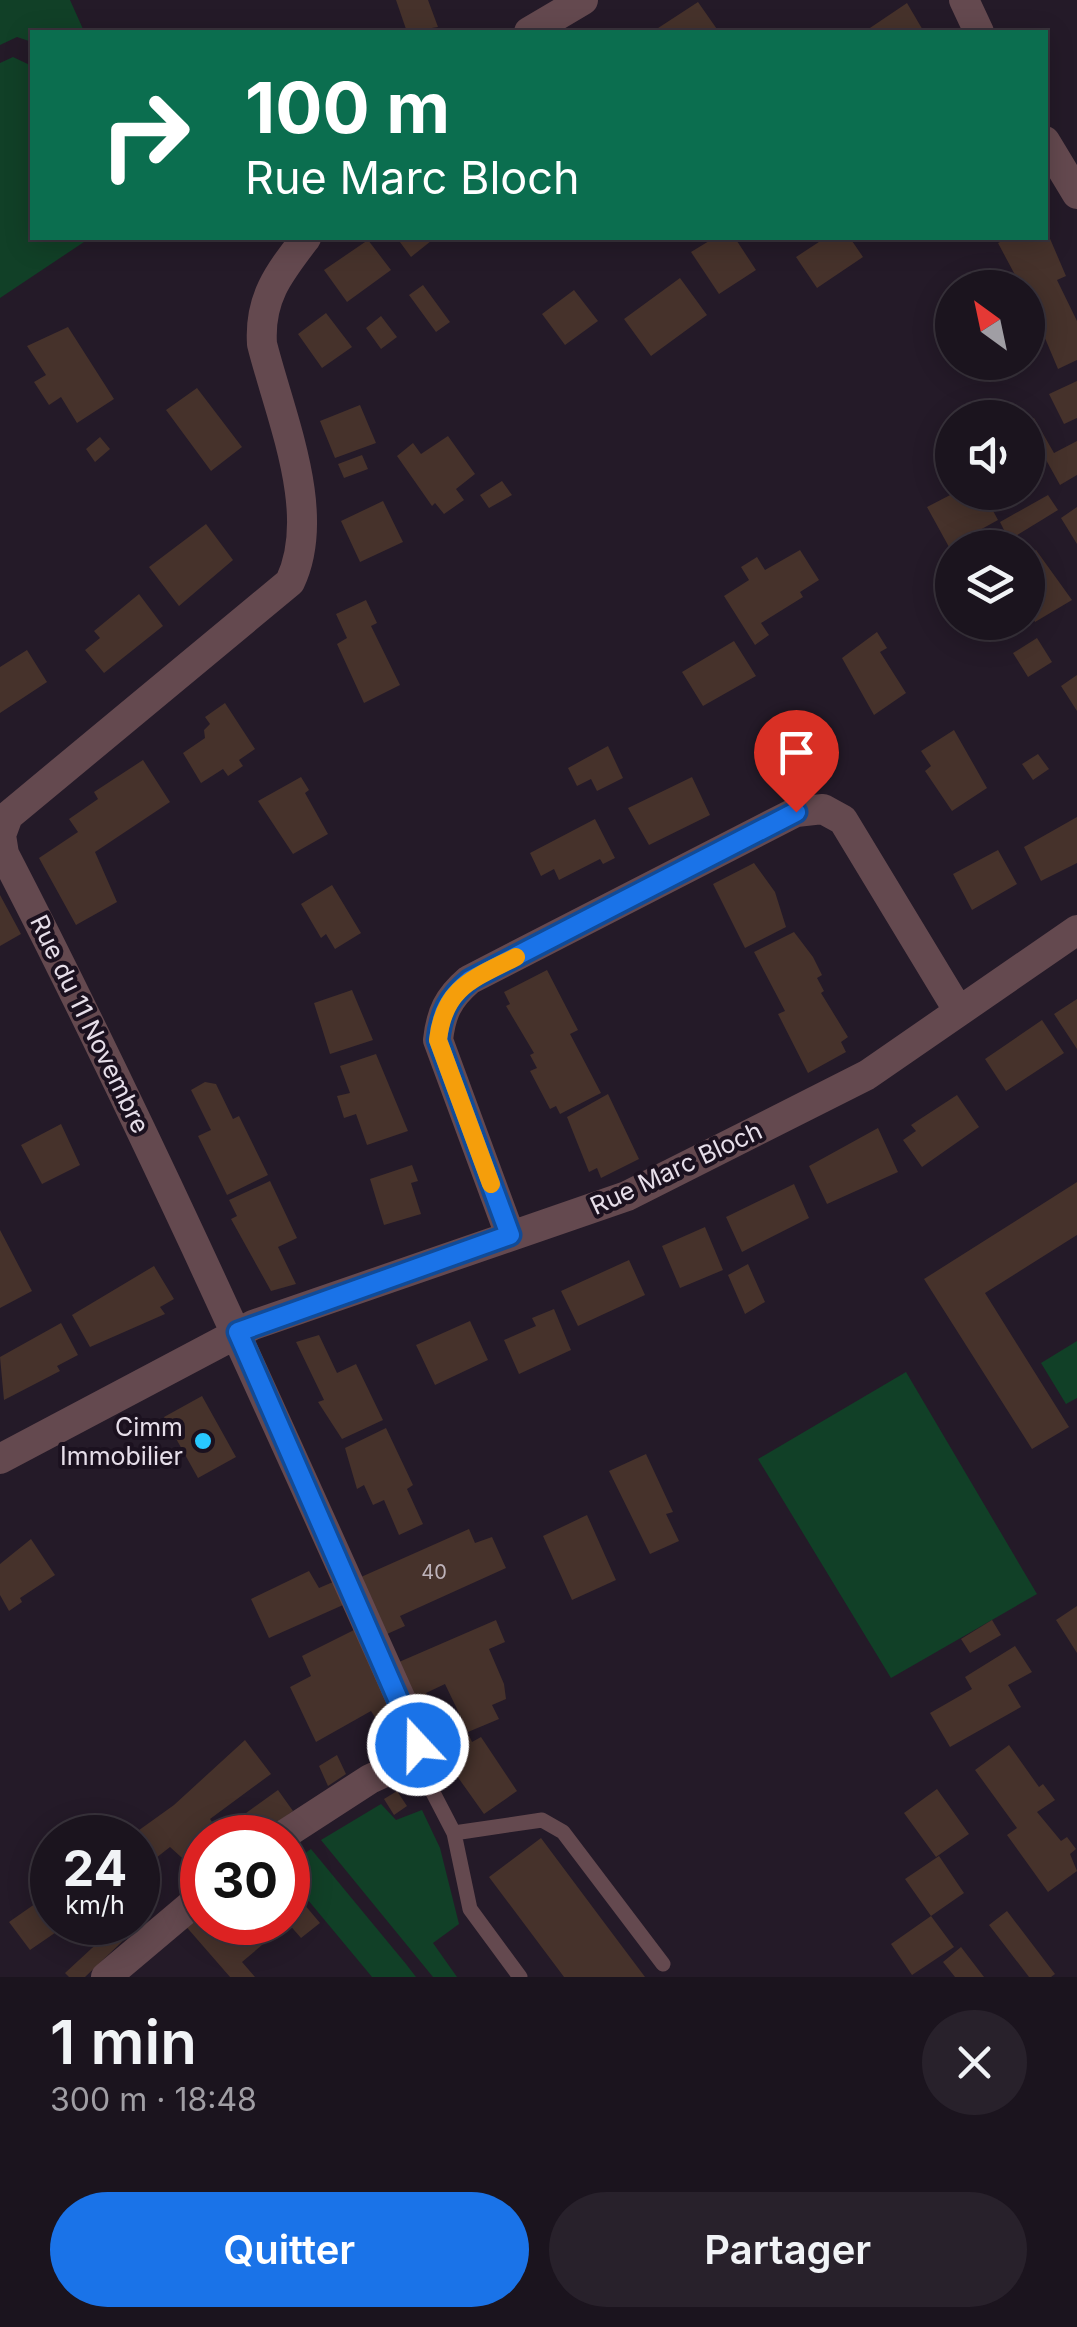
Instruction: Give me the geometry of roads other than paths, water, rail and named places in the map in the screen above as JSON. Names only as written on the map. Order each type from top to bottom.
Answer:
[{"type":"street","points":[[532,30],[583,0]]},
{"type":"street","points":[[964,0],[978,30]]},
{"type":"street","points":[[1048,146],[1077,194]]},
{"type":"street","name":"Rue du 11 Novembre","points":[[304,240],[271,282],[260,318],[262,344],[304,508],[302,559],[290,582],[8,816],[1,835],[4,854],[85,1010],[238,1332],[416,1733],[414,1756]]},
{"type":"street","points":[[510,1235],[438,1040],[441,1016],[452,995],[470,980],[796,812],[823,809],[843,820],[958,1010]]},
{"type":"street","name":"Rue Marc Bloch","points":[[0,1459],[238,1332],[627,1196],[867,1075],[1077,930]]},
{"type":"street","points":[[310,1818],[370,1778],[404,1765],[414,1756]]},
{"type":"street","points":[[106,1977],[180,1915]]},
{"type":"lane","points":[[414,1756],[454,1833],[470,1908],[520,1977]]},
{"type":"lane","points":[[454,1833],[542,1820],[563,1832],[663,1964]]},
{"type":"place","name":"Cimm Immobilier","points":[[203,1441]]}]
